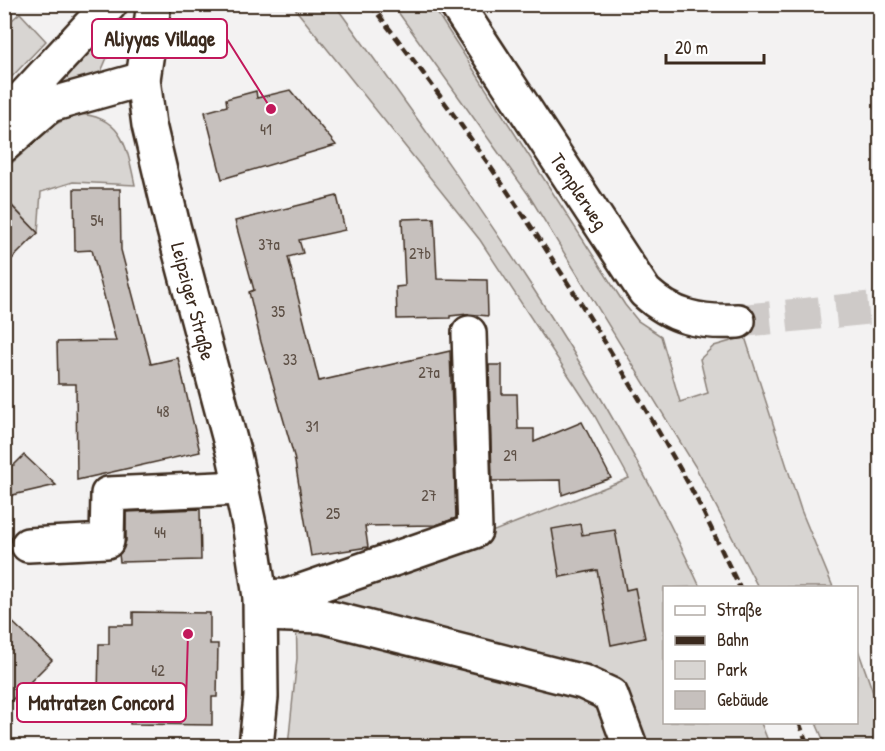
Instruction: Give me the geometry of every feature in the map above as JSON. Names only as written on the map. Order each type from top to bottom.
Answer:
[{"type":"street","points":[[4,118],[110,4]]},
{"type":"street","name":"Leipziger Straße","points":[[154,4],[143,79],[149,125],[160,176],[241,488],[261,606],[261,697],[256,747]]},
{"type":"street","name":"Templerweg","points":[[456,4],[645,292],[658,305],[690,320],[738,321]]},
{"type":"street","points":[[4,146],[50,105],[143,79]]},
{"type":"street","points":[[261,606],[475,531],[469,333]]},
{"type":"street","points":[[28,545],[107,541],[108,494],[241,488]]},
{"type":"street","points":[[261,606],[322,616],[583,682],[611,695],[630,747]]},
{"type":"green space","points":[[292,5],[335,5],[435,144],[532,287],[622,434],[663,510],[700,586],[663,586],[663,724],[761,724],[770,746],[288,746],[297,658],[296,609],[629,478],[592,411],[480,240]]},
{"type":"green space","points":[[393,5],[432,5],[625,305],[638,321],[661,336],[680,402],[708,393],[700,359],[714,346],[745,337],[801,510],[833,586],[757,586],[695,466],[528,194]]},
{"type":"green space","points":[[20,13],[46,41],[5,84],[5,26]]},
{"type":"green space","points":[[118,18],[113,44],[100,74],[80,83],[47,86]]},
{"type":"green space","points":[[76,114],[104,120],[113,127],[125,147],[135,185],[73,182],[41,192],[38,233],[5,198],[4,170],[56,124]]},
{"type":"green space","points":[[858,650],[880,712],[880,746],[826,746],[816,724],[858,724]]},
{"type":"building","points":[[290,90],[336,145],[222,179],[205,112],[227,106],[226,99],[256,91],[257,98]]},
{"type":"building","points":[[74,189],[120,189],[121,250],[151,364],[178,358],[200,452],[77,480],[76,384],[58,384],[57,342],[116,341],[92,250],[75,251]]},
{"type":"building","points":[[337,196],[345,230],[299,240],[303,253],[288,257],[319,381],[450,351],[456,518],[436,525],[365,526],[368,547],[311,556],[294,456],[261,342],[249,292],[254,290],[235,221]]},
{"type":"building","points":[[4,198],[38,233],[4,267]]},
{"type":"building","points":[[434,218],[437,279],[487,280],[488,316],[468,314],[450,316],[450,318],[397,319],[396,287],[405,286],[402,219]]},
{"type":"building","points":[[489,365],[502,365],[502,394],[517,394],[518,429],[534,429],[534,442],[582,422],[611,478],[562,495],[561,480],[492,481]]},
{"type":"building","points":[[24,455],[56,485],[4,497],[4,465],[14,465]]},
{"type":"building","points":[[200,509],[201,560],[120,562],[119,554],[126,541],[126,512]]},
{"type":"building","points":[[580,524],[582,535],[615,530],[626,590],[635,588],[645,638],[611,645],[597,570],[560,577],[552,529]]},
{"type":"building","points":[[133,612],[210,613],[210,644],[218,644],[217,697],[212,697],[212,725],[130,724],[130,713],[106,713],[106,697],[98,697],[99,644],[109,644],[109,625],[133,625]]},
{"type":"building","points":[[4,614],[52,660],[4,708]]},
{"type":"tunnel","points":[[738,321],[880,307]]},
{"type":"railway","points":[[370,4],[455,117],[536,233],[648,413],[683,474],[739,586]]},
{"type":"railway","points":[[800,724],[808,746]]},
{"type":"place","name":"Aliyyas Village","points":[[271,109]]},
{"type":"place","name":"Matratzen Concord","points":[[188,634]]}]
